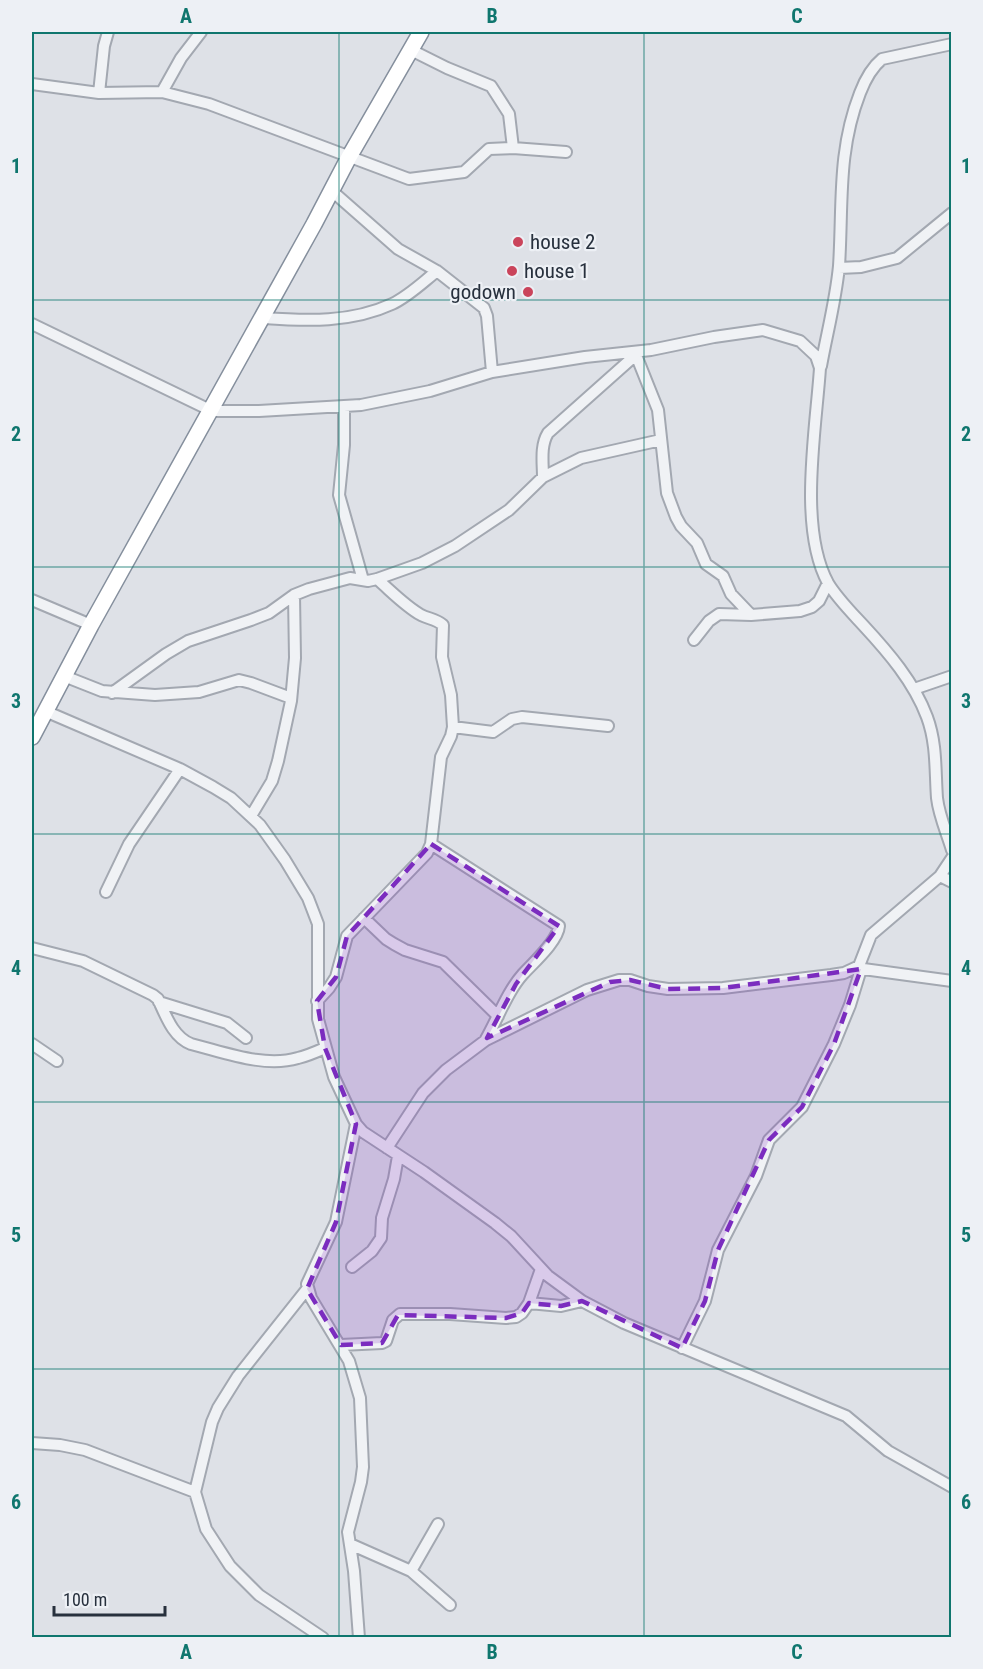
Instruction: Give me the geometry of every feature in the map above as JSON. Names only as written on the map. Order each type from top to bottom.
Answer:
[{"type":"highway","points":[[32,737],[91,625],[212,411],[349,157],[421,32]]},
{"type":"street","points":[[99,93],[104,46],[108,32]]},
{"type":"street","points":[[162,92],[181,58],[201,32]]},
{"type":"street","points":[[951,44],[882,59],[865,80],[849,123],[843,157],[838,268],[820,368],[811,515],[816,548],[828,583],[844,605],[904,673],[928,718],[934,739],[937,799],[951,850]]},
{"type":"street","points":[[411,50],[491,86],[508,114],[513,148]]},
{"type":"street","points":[[32,84],[99,93],[162,92],[209,104],[405,179],[460,173],[489,149],[513,148],[566,152]]},
{"type":"street","points":[[332,191],[398,249],[437,271],[468,294],[486,312],[492,372]]},
{"type":"street","points":[[838,268],[861,267],[897,258],[951,213]]},
{"type":"street","points":[[263,318],[302,321],[347,318],[370,313],[393,303],[437,271]]},
{"type":"street","points":[[32,324],[212,411],[259,411],[361,405],[430,391],[492,372],[585,357],[637,353],[679,346],[714,336],[763,330],[800,340],[816,356],[820,368]]},
{"type":"street","points":[[637,353],[658,410],[668,493],[676,518],[697,543],[708,566],[723,576],[731,594],[751,615]]},
{"type":"street","points":[[543,477],[544,439],[548,433],[637,353]]},
{"type":"street","points":[[344,406],[344,445],[339,495],[363,580]]},
{"type":"street","points":[[112,693],[188,641],[269,613],[294,595],[345,579],[377,579],[422,563],[455,546],[509,510],[543,477],[581,458],[661,440]]},
{"type":"street","points":[[317,1001],[330,988],[336,977],[347,936],[427,853],[431,844],[441,757],[453,727],[451,695],[442,657],[442,625],[413,610],[377,579]]},
{"type":"street","points":[[694,640],[713,617],[719,614],[751,615],[800,611],[812,607],[819,601],[828,583]]},
{"type":"street","points":[[251,816],[272,781],[291,698],[295,658],[294,595]]},
{"type":"street","points":[[32,600],[91,625]]},
{"type":"street","points":[[64,676],[102,691],[155,695],[192,693],[238,680],[291,698]]},
{"type":"street","points":[[914,689],[951,676]]},
{"type":"street","points":[[45,711],[180,769],[231,798],[251,816],[285,860],[308,898],[318,924],[320,954],[318,1019],[334,1077],[356,1124],[363,1132],[495,1223],[568,1293],[624,1323],[846,1416],[888,1450],[951,1487]]},
{"type":"street","points":[[453,727],[493,732],[512,719],[522,717],[608,726]]},
{"type":"street","points":[[106,892],[129,844],[180,769]]},
{"type":"street","points":[[431,844],[559,926],[551,942],[516,984],[486,1040]]},
{"type":"street","points":[[682,1348],[705,1301],[718,1250],[756,1176],[770,1140],[802,1107],[834,1044],[850,1005],[858,968],[871,935],[940,876],[951,858]]},
{"type":"street","points":[[940,876],[951,882]]},
{"type":"street","points":[[364,918],[394,944],[442,962],[498,1017]]},
{"type":"street","points":[[32,948],[83,962],[146,990],[159,1002],[176,1035],[182,1041],[260,1060],[280,1061],[297,1059],[325,1048]]},
{"type":"street","points":[[387,1148],[434,1081],[486,1040],[587,990],[610,982],[630,980],[668,989],[723,988],[831,975],[858,968],[951,981]]},
{"type":"street","points":[[159,1002],[227,1023],[246,1038]]},
{"type":"street","points":[[32,1044],[57,1061]]},
{"type":"street","points":[[318,1636],[259,1595],[230,1566],[206,1529],[195,1492],[207,1440],[218,1408],[238,1376],[307,1289],[308,1279],[336,1222],[356,1124]]},
{"type":"street","points":[[352,1267],[372,1251],[381,1238],[382,1218],[394,1179],[398,1156]]},
{"type":"street","points":[[341,1345],[386,1341],[393,1320],[400,1314],[516,1317],[529,1303],[541,1269]]},
{"type":"street","points":[[307,1289],[349,1360],[360,1398],[363,1467],[350,1521],[359,1638]]},
{"type":"street","points":[[529,1303],[561,1306],[582,1301]]},
{"type":"street","points":[[32,1443],[60,1444],[85,1450],[195,1492]]},
{"type":"street","points":[[411,1571],[438,1524]]},
{"type":"street","points":[[350,1544],[411,1571],[450,1605]]},
{"type":"highlighted area","points":[[431,844],[559,926],[516,984],[487,1038],[610,982],[630,980],[668,989],[723,988],[861,969],[834,1044],[802,1107],[769,1140],[718,1250],[705,1301],[682,1348],[582,1301],[561,1306],[529,1303],[522,1313],[506,1318],[398,1315],[382,1343],[341,1345],[307,1289],[336,1222],[356,1124],[325,1048],[317,1001],[336,977],[347,936]]},
{"type":"place","name":"house 2","points":[[518,242]]},
{"type":"place","name":"house 1","points":[[512,271]]},
{"type":"place","name":"godown","points":[[528,292]]}]
